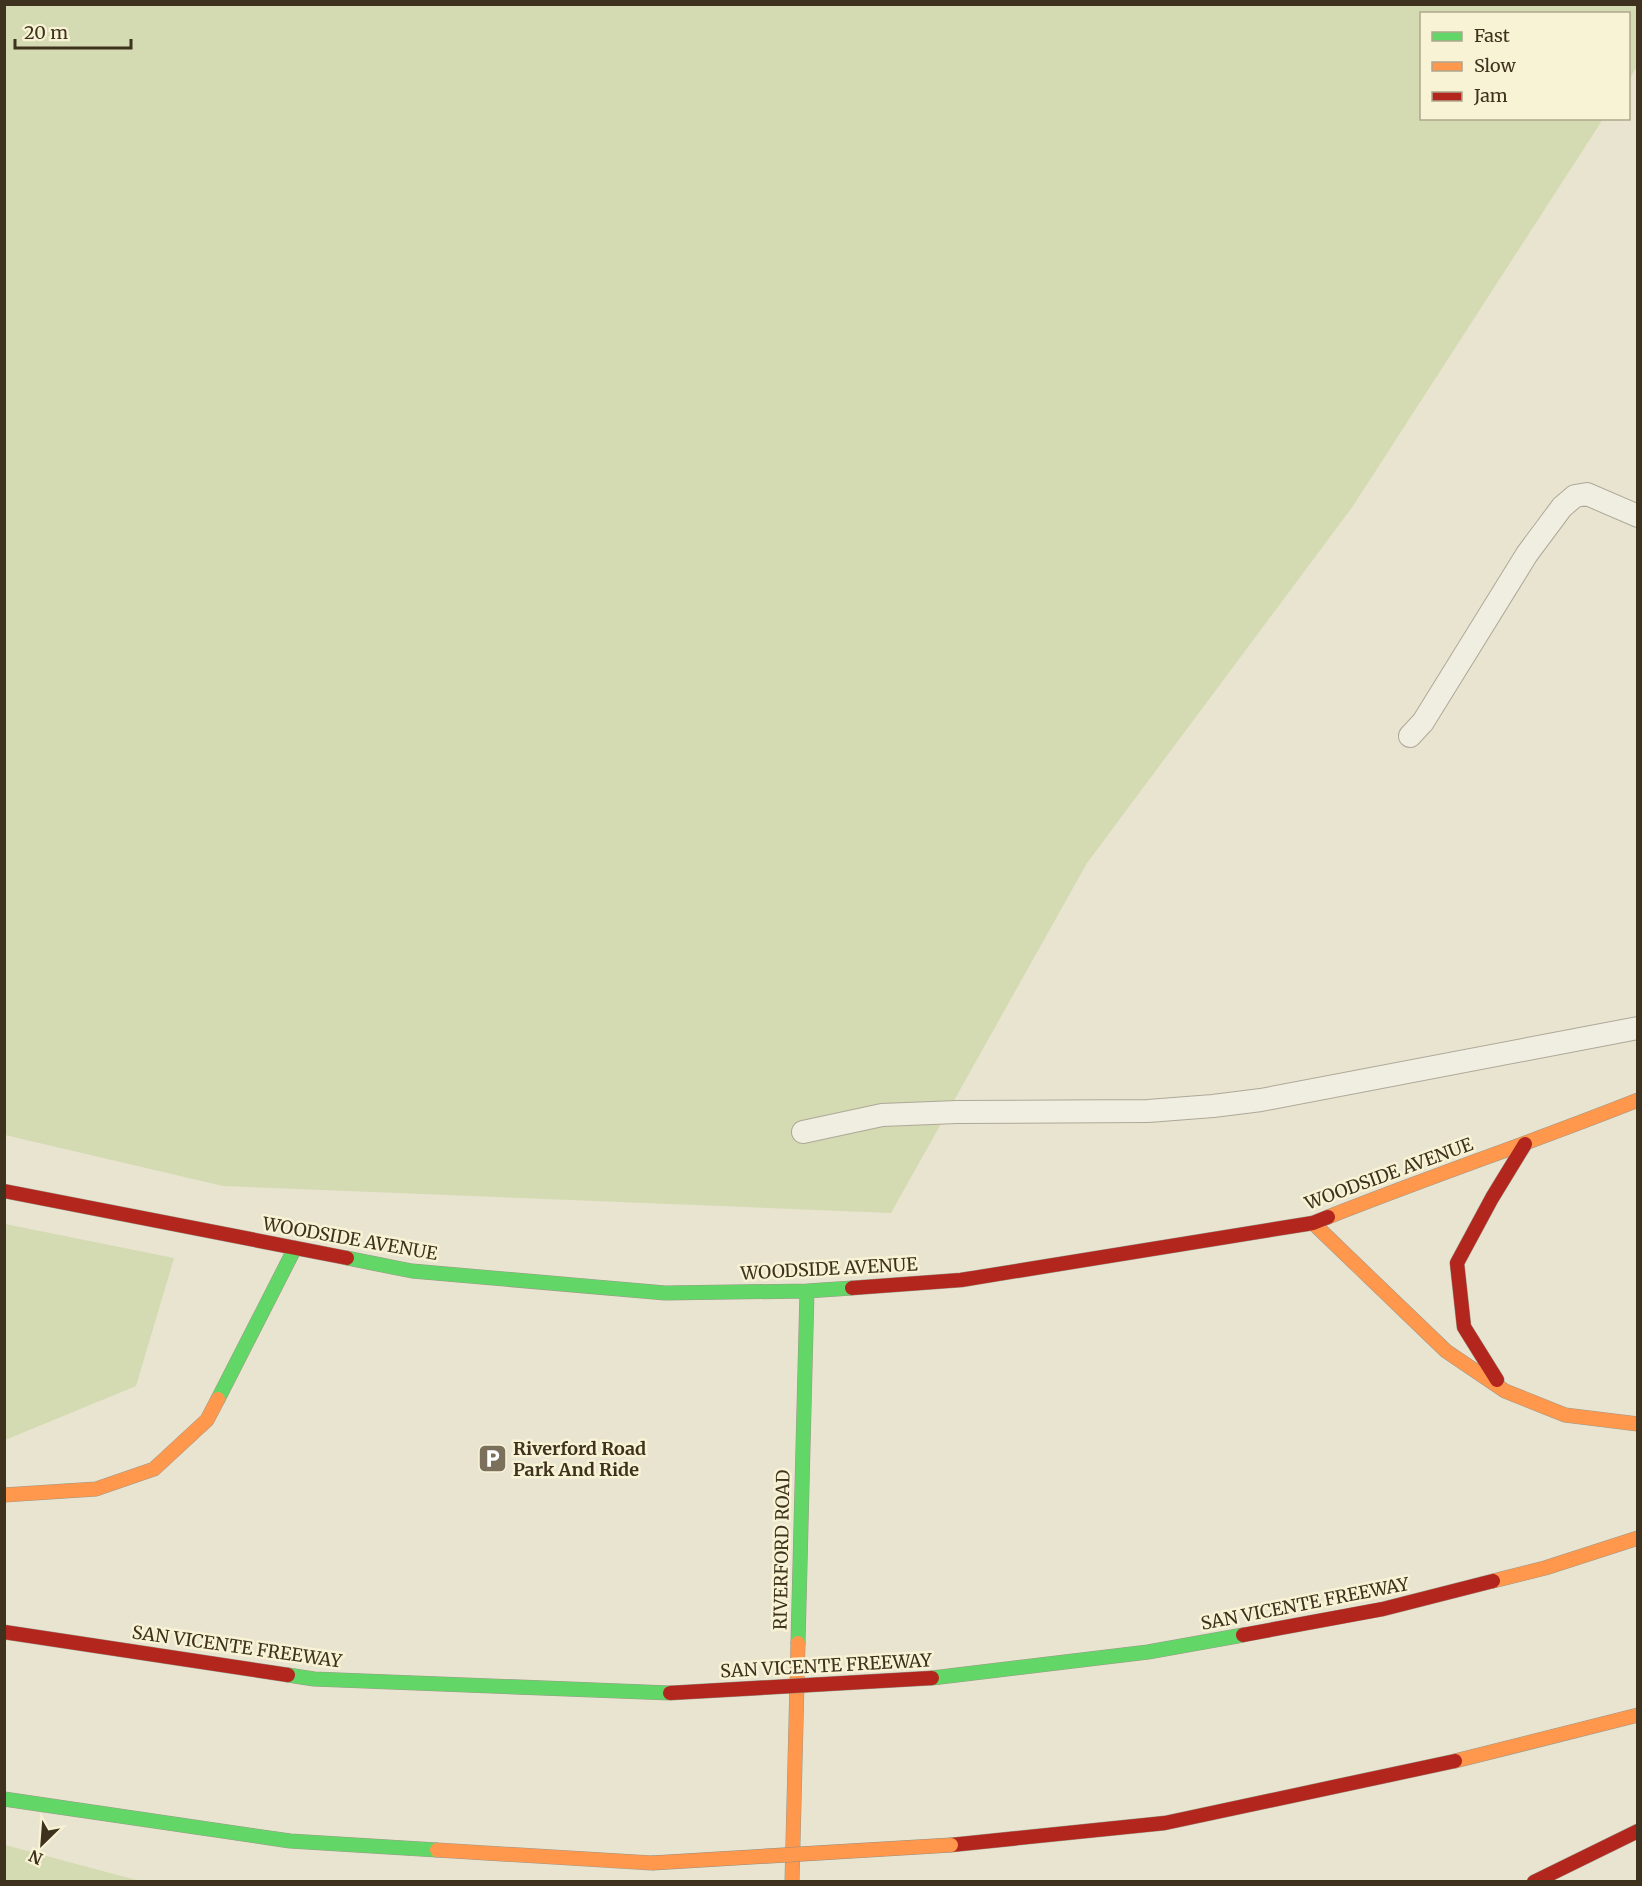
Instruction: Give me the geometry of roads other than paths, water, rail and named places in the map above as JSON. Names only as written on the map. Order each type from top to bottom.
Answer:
[{"type":"main road","name":"WOODSIDE AVENUE","points":[[4,1191],[412,1271],[665,1293],[807,1291],[962,1280],[1313,1223],[1638,1100]]},
{"type":"main road","points":[[1504,1392],[1464,1327],[1457,1263],[1492,1198],[1525,1144]]},
{"type":"main road","points":[[1313,1223],[1446,1351],[1504,1392],[1565,1415],[1638,1425]]},
{"type":"main road","points":[[4,1495],[96,1489],[154,1469],[207,1420],[295,1248]]},
{"type":"main road","name":"RIVERFORD ROAD","points":[[792,1881],[807,1291]]},
{"type":"main road","name":"SAN VICENTE FREEWAY","points":[[4,1632],[314,1679],[670,1693],[932,1678],[1148,1652],[1383,1609],[1545,1568],[1638,1538]]},
{"type":"main road","points":[[4,1799],[290,1841],[652,1863],[951,1845],[1165,1823],[1443,1764],[1638,1715]]},
{"type":"main road","points":[[1534,1881],[1638,1831]]},
{"type":"lane","points":[[1410,736],[1424,722],[1527,554],[1562,507],[1575,496],[1587,494],[1638,516]]},
{"type":"lane","points":[[803,1132],[882,1115],[957,1112],[1148,1111],[1222,1105],[1261,1100],[1638,1028]]},
{"type":"place","name":"Riverford Road Park And Ride","points":[[492,1459]]}]
